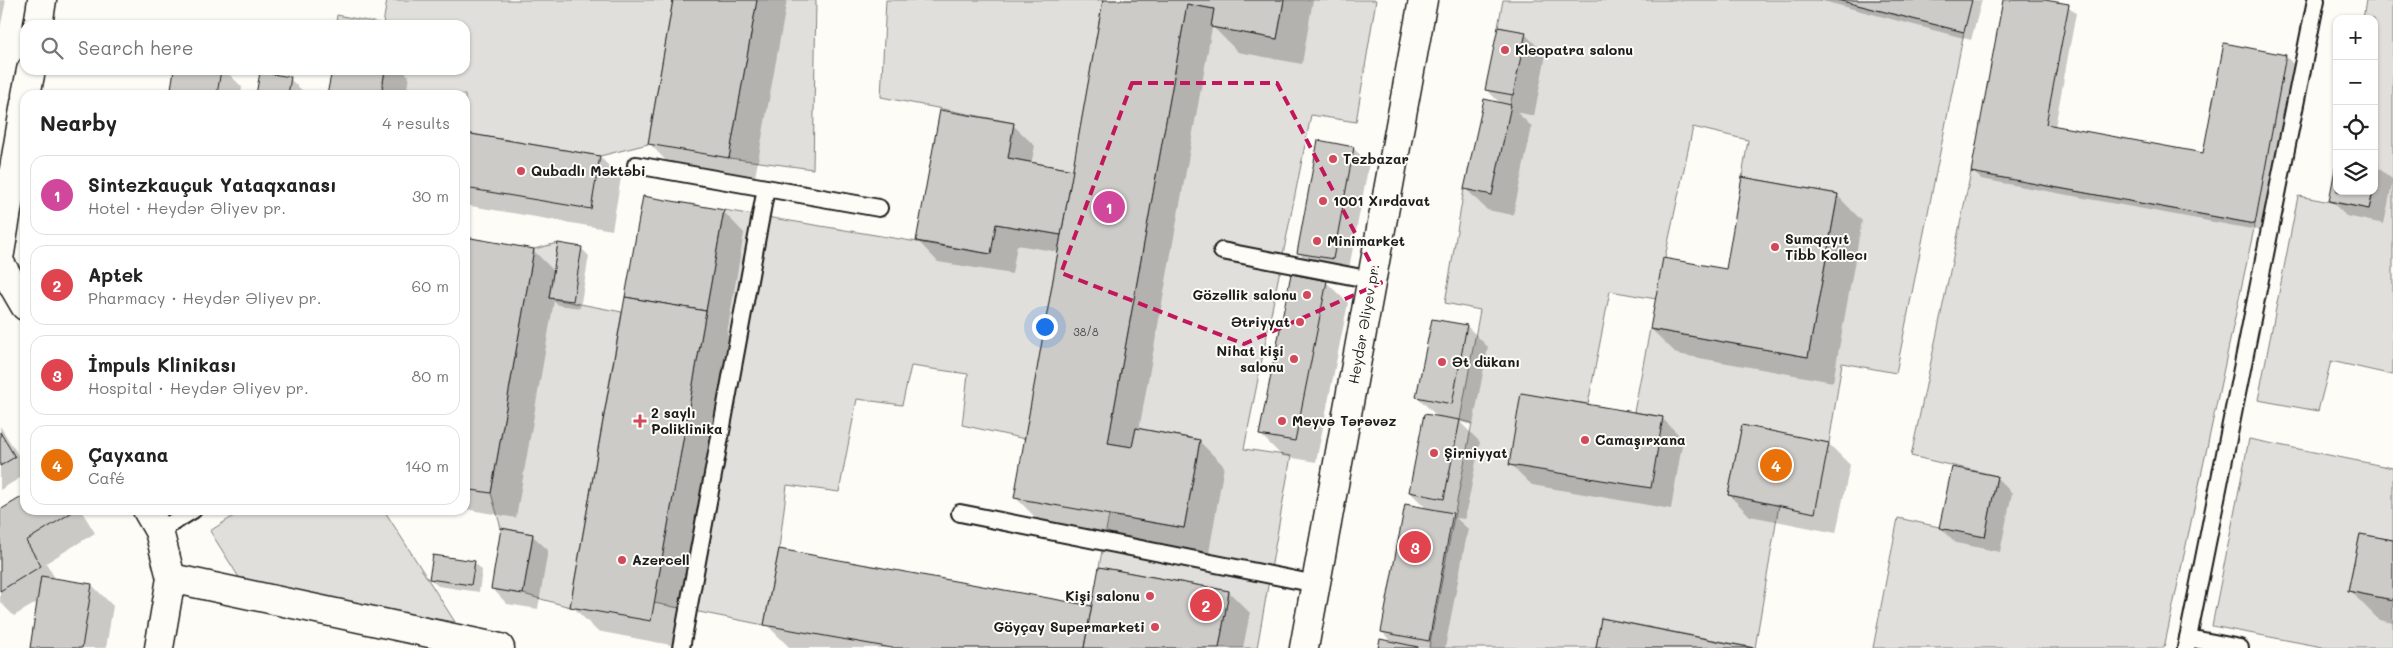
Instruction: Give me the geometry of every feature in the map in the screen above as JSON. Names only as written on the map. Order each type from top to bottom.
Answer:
[{"type":"street","points":[[39,20],[42,0]]},
{"type":"street","name":"Heydər Əliyev pr.","points":[[1304,648],[1423,0]]},
{"type":"street","points":[[27,90],[30,75]]},
{"type":"street","points":[[0,253],[20,133]]},
{"type":"street","points":[[0,263],[20,297]]},
{"type":"street","points":[[153,520],[171,578],[159,648]]},
{"type":"street","points":[[171,578],[500,648]]},
{"type":"lane","points":[[2240,648],[2187,643],[2316,0]]},
{"type":"lane","points":[[636,165],[879,208]]},
{"type":"lane","points":[[681,648],[766,188]]},
{"type":"lane","points":[[1222,251],[1372,280]]},
{"type":"lane","points":[[960,513],[1316,584]]},
{"type":"lane","points":[[153,520],[173,515]]},
{"type":"highlighted area","points":[[1132,83],[1277,83],[1381,283],[1244,344],[1061,273]]},
{"type":"shaded area","points":[[387,0],[673,0],[648,144],[600,156],[470,134],[470,90],[382,90],[384,75],[470,75],[470,20],[384,20]]},
{"type":"shaded area","points":[[757,0],[816,0],[813,169],[729,158]]},
{"type":"shaded area","points":[[886,0],[1103,0],[1073,170],[1008,158],[1014,123],[881,97]]},
{"type":"shaded area","points":[[1284,0],[1376,0],[1356,122],[1311,115],[1244,449],[1291,456],[1257,648],[1219,648],[1229,591],[1099,567],[1109,515],[1184,528],[1200,440],[1136,428],[1132,447],[1108,443],[1187,4],[1214,9],[1211,27],[1277,39]]},
{"type":"shaded area","points":[[1503,0],[1838,0],[1964,32],[1896,373],[1842,363],[1829,443],[1742,426],[1728,495],[1779,505],[1755,648],[1602,618],[1596,648],[1429,648],[1472,423],[1460,420],[1480,310],[1445,303],[1464,189],[1492,194],[1525,33],[1498,27]],"holes":[[[1693,127],[1748,140],[1742,177],[1838,194],[1808,357],[1650,329],[1634,412],[1663,417],[1521,394],[1588,404],[1610,291],[1656,299]]]},
{"type":"shaded area","points":[[2366,0],[2393,0],[2393,375],[2331,361],[2318,411],[2258,400],[2298,196],[2369,209],[2373,195],[2378,195],[2378,15],[2364,15]]},
{"type":"shaded area","points":[[337,15],[363,20],[336,20]]},
{"type":"shaded area","points":[[1971,172],[2255,224],[2164,648],[1873,648],[1898,518],[1985,537],[1997,476],[1911,456]]},
{"type":"shaded area","points":[[724,210],[990,254],[996,224],[1061,235],[1025,439],[962,425],[968,374],[911,366],[902,405],[857,399],[839,492],[787,485],[779,549],[764,625],[654,603]]},
{"type":"shaded area","points":[[558,243],[549,298],[622,312],[570,607],[523,594],[533,534],[501,528],[491,493],[534,249]]},
{"type":"shaded area","points":[[2249,439],[2393,468],[2393,540],[2360,534],[2348,591],[2393,600],[2393,648],[2328,648],[2212,626]]},
{"type":"shaded area","points":[[235,515],[387,515],[455,622],[245,587],[210,531]]},
{"type":"building","points":[[673,0],[757,0],[729,158],[648,144]]},
{"type":"building","points":[[1103,0],[1284,0],[1277,39],[1211,27],[1214,9],[1187,4],[1108,443],[1132,447],[1136,428],[1200,440],[1184,528],[1014,498]]},
{"type":"building","points":[[1838,0],[1972,0],[1964,32]]},
{"type":"building","points":[[2003,0],[2045,0],[2069,4],[2046,124],[2203,153],[2224,43],[2286,55],[2255,224],[1971,172]]},
{"type":"building","points":[[1498,27],[1526,32],[1513,95],[1485,90]]},
{"type":"building","points":[[173,75],[220,75],[218,90],[171,90]]},
{"type":"building","points":[[259,75],[291,77],[289,90],[257,90]]},
{"type":"building","points":[[331,75],[384,75],[382,90],[328,90]]},
{"type":"building","points":[[1484,99],[1511,105],[1492,195],[1464,189]]},
{"type":"building","points":[[940,110],[1014,123],[1008,158],[1073,170],[1061,235],[996,224],[991,254],[916,241]]},
{"type":"building","points":[[470,134],[600,156],[591,209],[470,189]]},
{"type":"building","points":[[1318,140],[1354,147],[1333,259],[1297,253]]},
{"type":"building","points":[[1742,177],[1838,194],[1808,357],[1650,329],[1663,258],[1726,269]]},
{"type":"building","points":[[2333,180],[2333,195],[2372,195],[2369,209],[2329,201]]},
{"type":"building","points":[[643,196],[724,210],[706,311],[625,297]]},
{"type":"building","points":[[470,238],[534,249],[491,493],[470,490]]},
{"type":"building","points":[[558,243],[582,247],[573,301],[549,298]]},
{"type":"building","points":[[1291,274],[1327,281],[1295,441],[1259,435]]},
{"type":"building","points":[[625,297],[706,311],[651,621],[570,607]]},
{"type":"building","points":[[1432,319],[1467,325],[1452,404],[1416,397]]},
{"type":"building","points":[[1521,393],[1663,417],[1651,488],[1509,465]]},
{"type":"building","points":[[1424,414],[1460,420],[1444,499],[1409,492]]},
{"type":"building","points":[[1742,425],[1829,443],[1815,513],[1728,495]]},
{"type":"building","points":[[0,432],[15,457],[0,466]]},
{"type":"building","points":[[1952,467],[1997,476],[1985,537],[1939,528]]},
{"type":"building","points":[[20,498],[20,515],[68,515],[26,541],[41,566],[0,591],[0,510]]},
{"type":"building","points":[[1405,504],[1453,513],[1429,641],[1381,632]]},
{"type":"building","points":[[501,528],[533,534],[523,594],[491,589]]},
{"type":"building","points":[[2360,534],[2393,540],[2393,600],[2348,591]]},
{"type":"building","points":[[779,549],[1092,606],[1084,648],[892,648],[764,625]]},
{"type":"building","points":[[433,555],[475,561],[471,585],[429,579]]},
{"type":"building","name":"Göyçay Supermarketi","points":[[1099,567],[1229,591],[1219,648],[1084,648]]},
{"type":"building","points":[[41,576],[92,584],[82,648],[30,648]]},
{"type":"building","points":[[1601,618],[1732,644],[1754,648],[1596,648]]},
{"type":"building","points":[[1380,639],[1418,647],[1418,648],[1378,648]]},
{"type":"place","name":"Kleopatra salonu","points":[[1505,50]]},
{"type":"place","name":"Tezbazar","points":[[1333,159]]},
{"type":"place","name":"Qubadlı Məktəbi","points":[[521,171]]},
{"type":"place","name":"1001 Xırdavat","points":[[1323,201]]},
{"type":"place","name":"Sintezkauçuk Yataqxanası","points":[[1109,207]]},
{"type":"place","name":"Minimarket","points":[[1317,241]]},
{"type":"place","name":"Sumqayıt Tibb Kollecı","points":[[1775,247]]},
{"type":"place","name":"Gözəllik salonu","points":[[1307,295]]},
{"type":"place","name":"Ətriyyat","points":[[1300,322]]},
{"type":"place","name":"Nihat kişi salonu","points":[[1294,359]]},
{"type":"place","name":"Ət dükanı","points":[[1442,362]]},
{"type":"place","name":"2 saylı Poliklinika","points":[[640,421]]},
{"type":"place","name":"Meyvə Tərəvəz","points":[[1282,421]]},
{"type":"place","name":"Camaşırxana","points":[[1585,440]]},
{"type":"place","name":"Şirniyyat","points":[[1434,453]]},
{"type":"place","name":"Çayxana","points":[[1776,465]]},
{"type":"place","name":"İmpuls Klinikası","points":[[1415,547]]},
{"type":"place","name":"Azercell","points":[[622,560]]},
{"type":"place","name":"Kişi salonu","points":[[1150,596]]},
{"type":"place","name":"Aptek","points":[[1206,605]]},
{"type":"place","name":"Göyçay Supermarketi","points":[[1155,627]]}]
